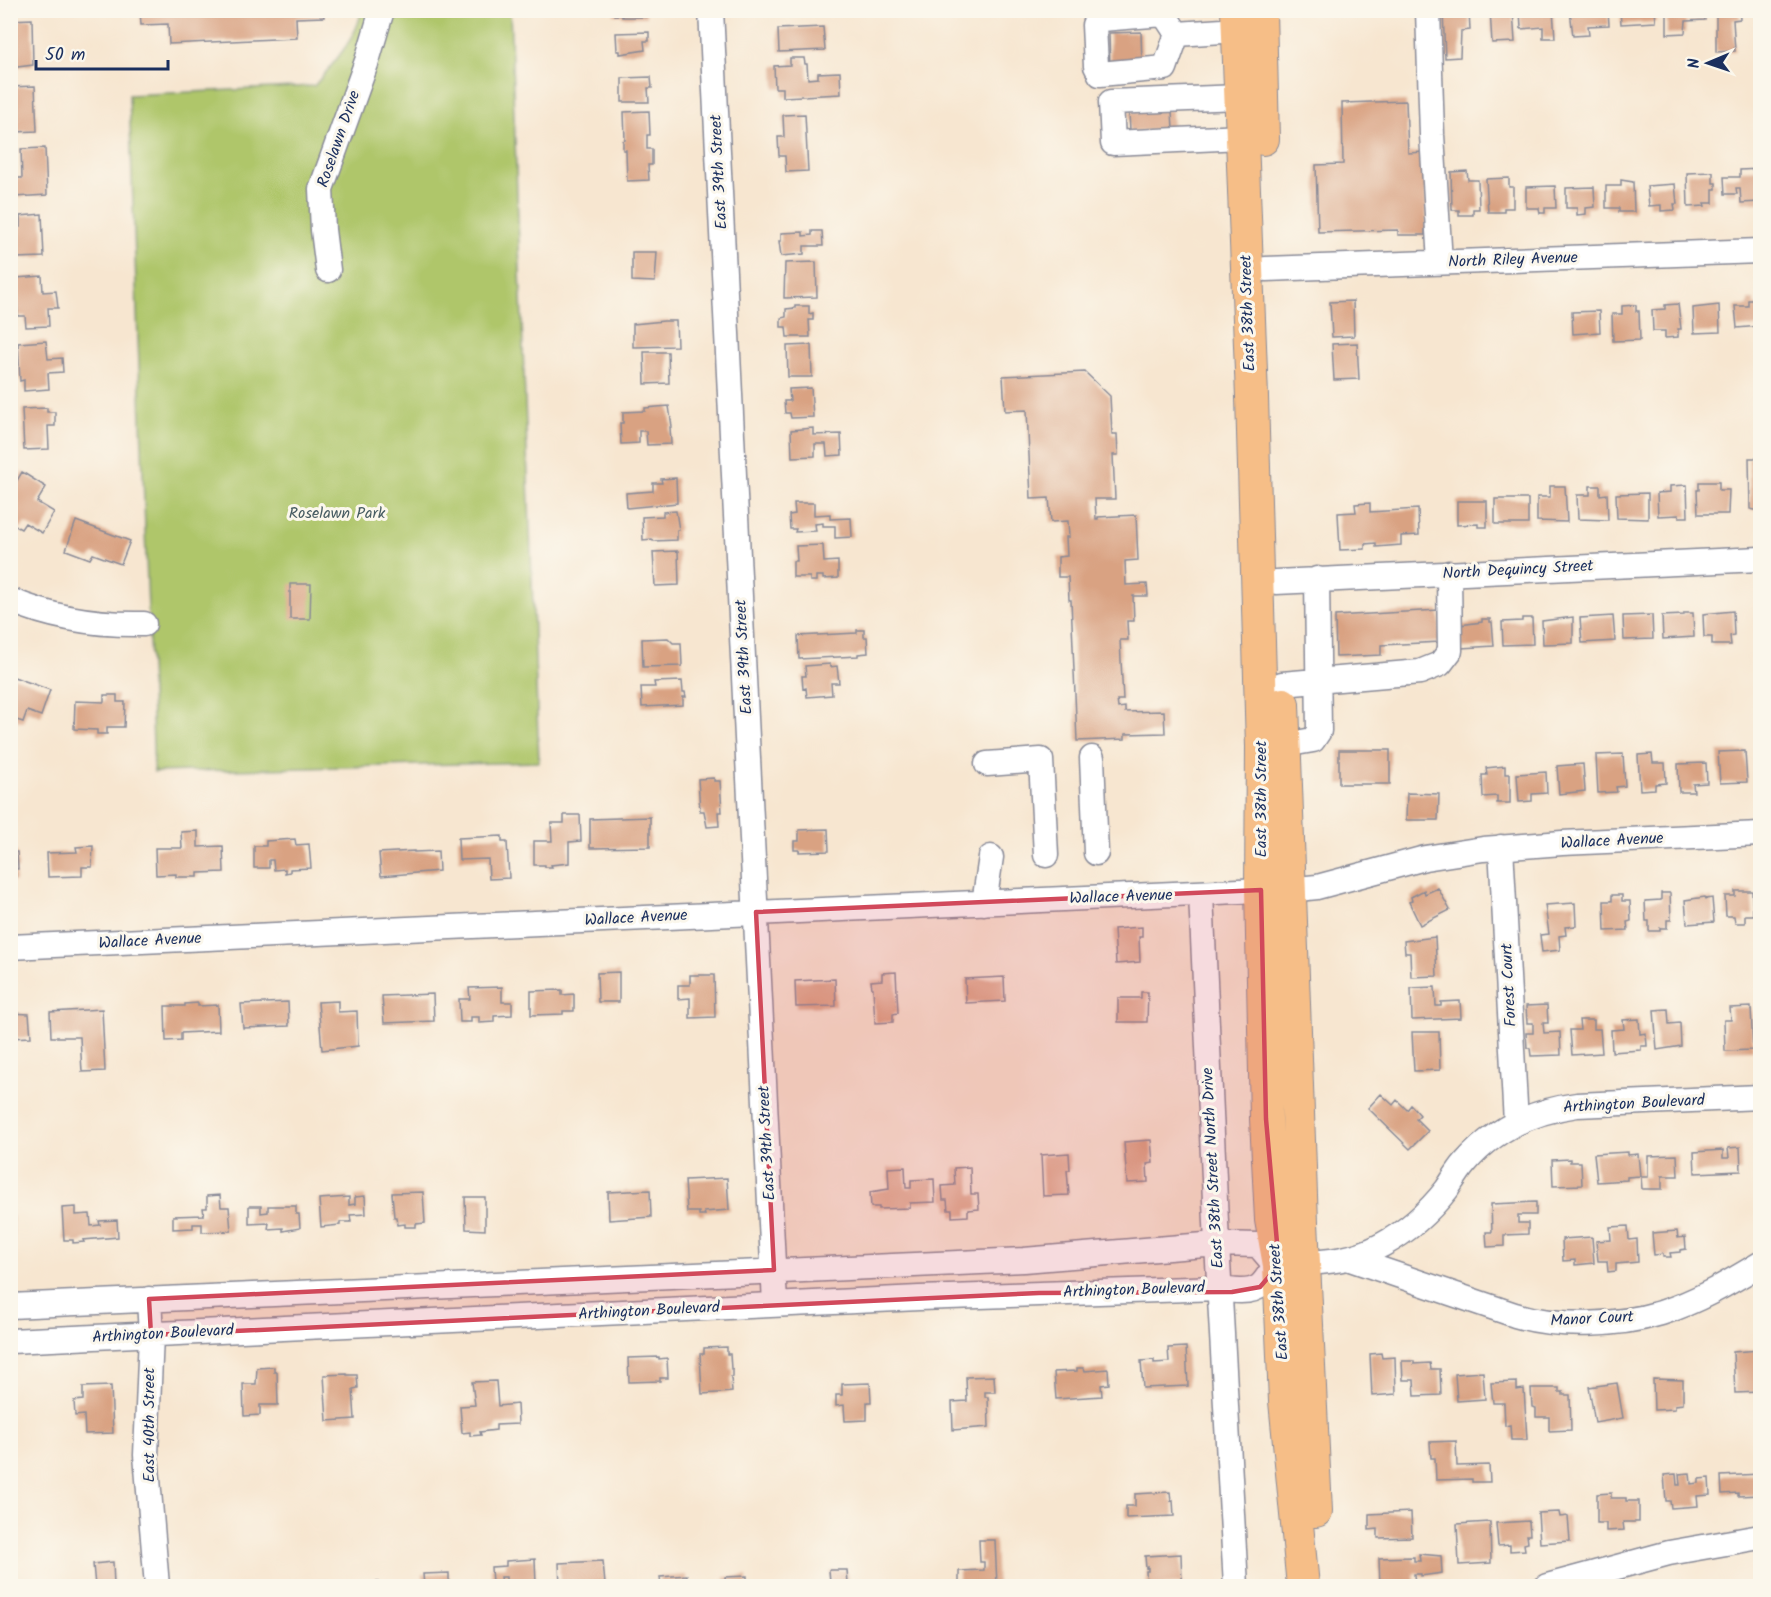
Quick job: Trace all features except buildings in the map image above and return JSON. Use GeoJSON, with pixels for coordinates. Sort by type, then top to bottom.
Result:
{"type":"FeatureCollection","features":[{"type":"Feature","properties":{"kind":"main road","name":"East 38th Street"},"geometry":{"type":"LineString","coordinates":[[1245,17],[1240,97],[1262,747],[1275,890],[1286,1265],[1285,1401],[1303,1587]]}},
{"type":"Feature","properties":{"kind":"main road","name":"East 38th Street"},"geometry":{"type":"LineString","coordinates":[[1245,17],[1266,269],[1276,582],[1282,684],[1284,745],[1275,890]]}},
{"type":"Feature","properties":{"kind":"main road","name":"East 38th Street"},"geometry":{"type":"LineString","coordinates":[[1286,1265],[1321,1587]]}},
{"type":"Feature","properties":{"kind":"street","name":"Roselawn Drive"},"geometry":{"type":"LineString","coordinates":[[328,270],[321,189],[367,61],[382,10]]}},
{"type":"Feature","properties":{"kind":"street","name":"East 39th Street"},"geometry":{"type":"LineString","coordinates":[[711,10],[775,1305]]}},
{"type":"Feature","properties":{"kind":"street"},"geometry":{"type":"LineString","coordinates":[[1428,10],[1432,135],[1440,262]]}},
{"type":"Feature","properties":{"kind":"street"},"geometry":{"type":"LineString","coordinates":[[1177,34],[1245,17]]}},
{"type":"Feature","properties":{"kind":"street"},"geometry":{"type":"LineString","coordinates":[[1240,97],[1111,102],[1113,143],[1242,137]]}},
{"type":"Feature","properties":{"kind":"street","name":"North Riley Avenue"},"geometry":{"type":"LineString","coordinates":[[1266,269],[1761,251]]}},
{"type":"Feature","properties":{"kind":"street","name":"North Dequincy Street"},"geometry":{"type":"LineString","coordinates":[[1276,582],[1761,560]]}},
{"type":"Feature","properties":{"kind":"street"},"geometry":{"type":"LineString","coordinates":[[1282,684],[1420,672],[1440,664],[1450,651],[1449,573]]}},
{"type":"Feature","properties":{"kind":"street"},"geometry":{"type":"LineString","coordinates":[[1284,745],[1313,740],[1319,731],[1317,579]]}},
{"type":"Feature","properties":{"kind":"street"},"geometry":{"type":"LineString","coordinates":[[10,600],[46,613],[86,621],[144,624]]}},
{"type":"Feature","properties":{"kind":"street"},"geometry":{"type":"LineString","coordinates":[[1092,758],[1096,853]]}},
{"type":"Feature","properties":{"kind":"street"},"geometry":{"type":"LineString","coordinates":[[987,764],[1041,760],[1046,855]]}},
{"type":"Feature","properties":{"kind":"street","name":"Wallace Avenue"},"geometry":{"type":"LineString","coordinates":[[10,947],[1275,890],[1317,887],[1425,858],[1501,847],[1761,834]]}},
{"type":"Feature","properties":{"kind":"street","name":"Forest Court"},"geometry":{"type":"LineString","coordinates":[[1501,847],[1516,1123]]}},
{"type":"Feature","properties":{"kind":"street"},"geometry":{"type":"LineString","coordinates":[[984,903],[991,857]]}},
{"type":"Feature","properties":{"kind":"street","name":"East 38th Street North Drive"},"geometry":{"type":"LineString","coordinates":[[1201,894],[1216,1244],[1236,1587]]}},
{"type":"Feature","properties":{"kind":"street","name":"Arthington Boulevard"},"geometry":{"type":"LineString","coordinates":[[10,1341],[1039,1293],[1219,1288],[1232,1292],[1260,1287],[1286,1265],[1350,1259],[1383,1245],[1408,1229],[1437,1201],[1476,1152],[1494,1136],[1516,1123],[1550,1109],[1576,1105],[1761,1097]]}},
{"type":"Feature","properties":{"kind":"street"},"geometry":{"type":"LineString","coordinates":[[10,1306],[1024,1260],[1216,1244],[1258,1245],[1286,1265]]}},
{"type":"Feature","properties":{"kind":"street","name":"Manor Court"},"geometry":{"type":"LineString","coordinates":[[1350,1259],[1521,1317],[1537,1321],[1565,1323],[1617,1320],[1660,1313],[1706,1294],[1761,1264]]}},
{"type":"Feature","properties":{"kind":"street","name":"East 40th Street"},"geometry":{"type":"LineString","coordinates":[[149,1299],[151,1335],[146,1455],[157,1587]]}},
{"type":"Feature","properties":{"kind":"street"},"geometry":{"type":"LineString","coordinates":[[1547,1587],[1669,1553],[1761,1537]]}},
{"type":"Feature","properties":{"kind":"highlighted area"},"geometry":{"type":"Polygon","coordinates":[[[1261,890],[1266,1119],[1279,1265],[1260,1287],[1232,1292],[1039,1293],[151,1335],[149,1299],[774,1270],[756,912],[1261,890]]]}},
{"type":"Feature","properties":{"kind":"green space","name":"Roselawn Park"},"geometry":{"type":"Polygon","coordinates":[[[361,11],[510,11],[539,762],[154,772],[129,95],[314,86],[349,41],[361,11]]]}}]}
